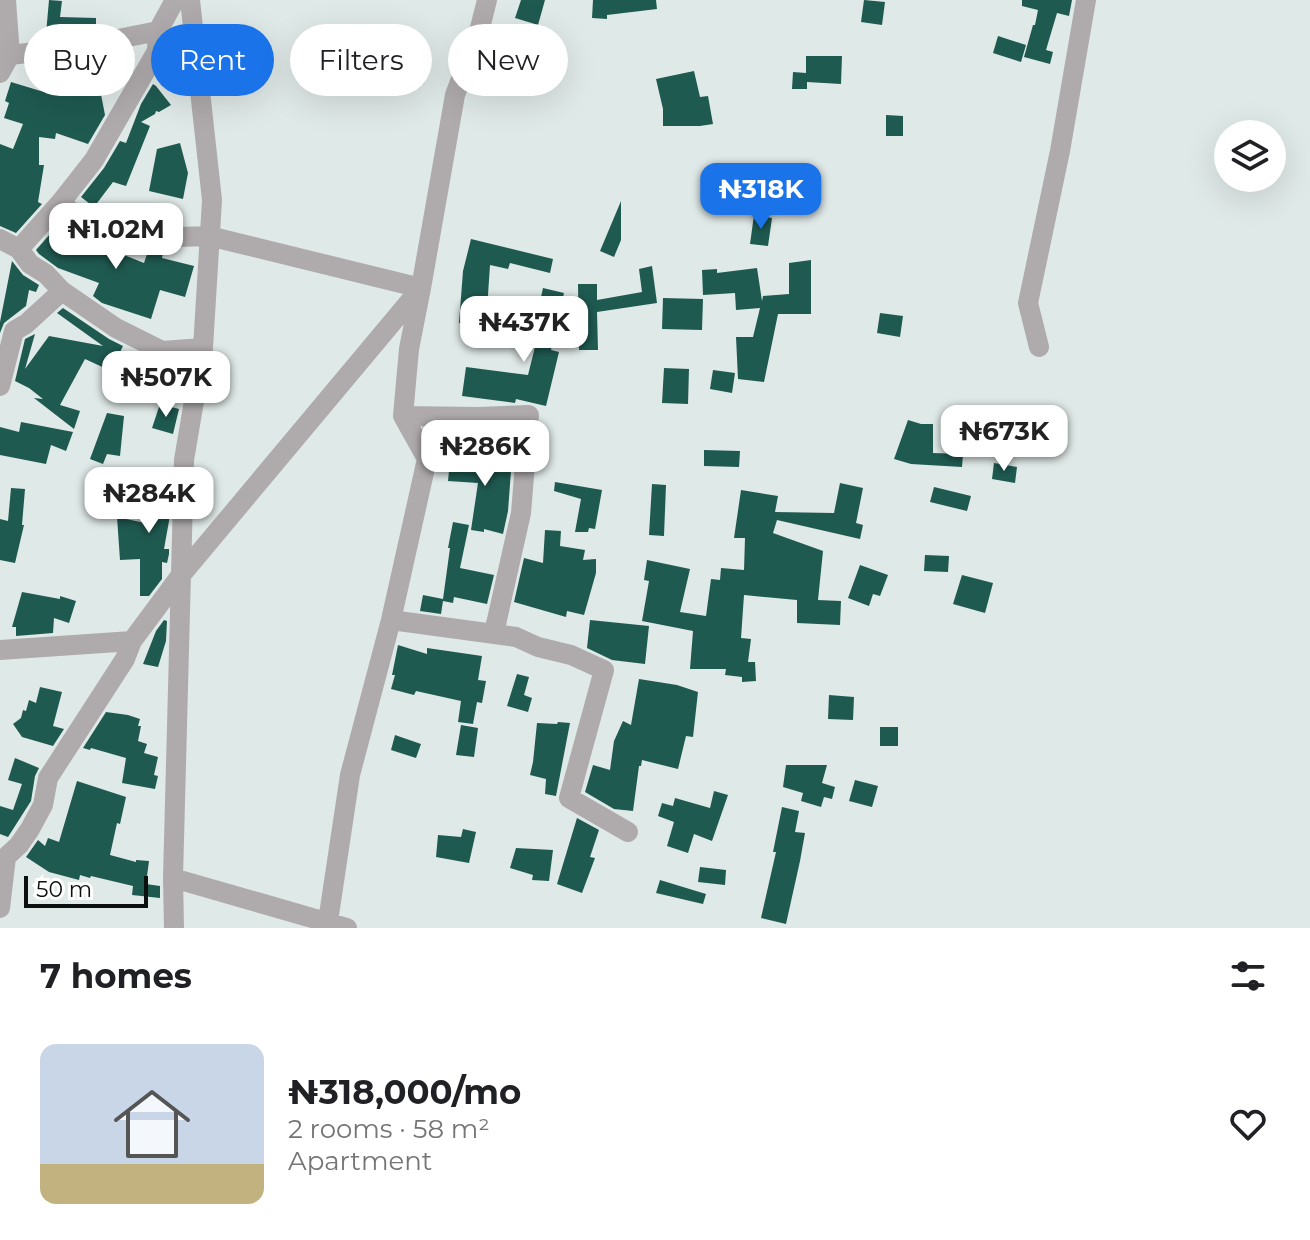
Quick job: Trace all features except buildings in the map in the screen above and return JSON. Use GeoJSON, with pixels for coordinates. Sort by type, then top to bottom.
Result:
{"type":"FeatureCollection","features":[{"type":"Feature","properties":{"kind":"street"},"geometry":{"type":"LineString","coordinates":[[6,0],[5,64],[78,47],[151,42]]}},
{"type":"Feature","properties":{"kind":"street"},"geometry":{"type":"LineString","coordinates":[[165,24],[175,0]]}},
{"type":"Feature","properties":{"kind":"street"},"geometry":{"type":"LineString","coordinates":[[190,0],[193,24]]}},
{"type":"Feature","properties":{"kind":"street"},"geometry":{"type":"LineString","coordinates":[[327,925],[350,775],[391,620],[427,459],[403,416],[409,349],[455,95],[487,0]]}},
{"type":"Feature","properties":{"kind":"street"},"geometry":{"type":"LineString","coordinates":[[1039,347],[1028,303],[1060,151],[1086,0]]}},
{"type":"Feature","properties":{"kind":"street"},"geometry":{"type":"LineString","coordinates":[[19,249],[94,160],[151,54]]}},
{"type":"Feature","properties":{"kind":"street"},"geometry":{"type":"LineString","coordinates":[[174,928],[184,460],[203,348],[212,200],[200,96]]}},
{"type":"Feature","properties":{"kind":"street"},"geometry":{"type":"LineString","coordinates":[[61,202],[78,218],[149,238],[209,236],[421,288]]}},
{"type":"Feature","properties":{"kind":"street"},"geometry":{"type":"LineString","coordinates":[[0,239],[19,249],[30,264],[46,274],[62,291],[116,328],[162,351],[203,348]]}},
{"type":"Feature","properties":{"kind":"street"},"geometry":{"type":"LineString","coordinates":[[0,908],[6,857],[30,829],[43,805],[48,778],[125,659],[132,641],[181,575],[421,288]]}},
{"type":"Feature","properties":{"kind":"street"},"geometry":{"type":"LineString","coordinates":[[0,386],[14,331],[62,291]]}},
{"type":"Feature","properties":{"kind":"street"},"geometry":{"type":"LineString","coordinates":[[403,416],[529,415],[521,513],[494,633]]}},
{"type":"Feature","properties":{"kind":"street"},"geometry":{"type":"LineString","coordinates":[[391,620],[516,637],[538,647],[571,655],[604,670],[569,798],[628,832]]}},
{"type":"Feature","properties":{"kind":"street"},"geometry":{"type":"LineString","coordinates":[[0,650],[132,641]]}},
{"type":"Feature","properties":{"kind":"street"},"geometry":{"type":"LineString","coordinates":[[173,878],[327,925],[347,928]]}}]}
